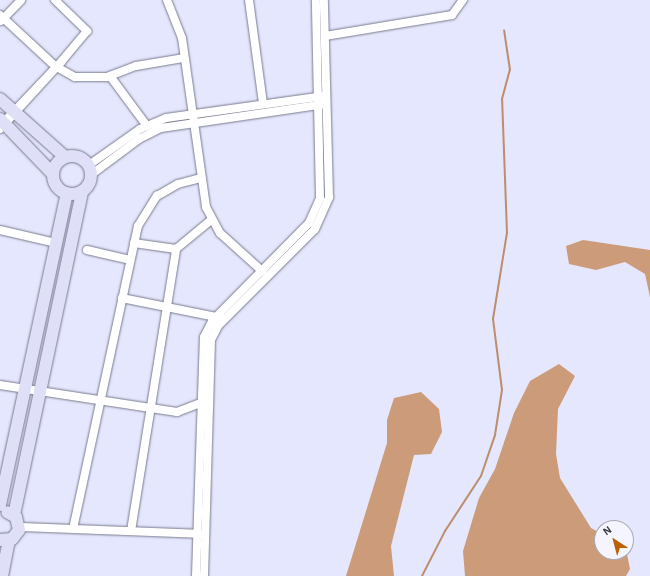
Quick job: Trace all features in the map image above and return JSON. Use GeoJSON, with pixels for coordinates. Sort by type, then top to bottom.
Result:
{"type":"FeatureCollection","features":[{"type":"Feature","properties":{"kind":"street"},"geometry":{"type":"LineString","coordinates":[[21,0],[1,18],[58,65],[84,78],[112,75],[136,66],[184,58]]}},
{"type":"Feature","properties":{"kind":"street"},"geometry":{"type":"LineString","coordinates":[[55,0],[87,31],[58,65],[2,124],[53,174],[59,188],[67,193],[82,191]]}},
{"type":"Feature","properties":{"kind":"street"},"geometry":{"type":"LineString","coordinates":[[167,0],[180,28],[201,178],[211,220],[220,233],[262,271]]}},
{"type":"Feature","properties":{"kind":"street"},"geometry":{"type":"LineString","coordinates":[[249,0],[263,104]]}},
{"type":"Feature","properties":{"kind":"street"},"geometry":{"type":"LineString","coordinates":[[204,576],[208,397],[211,340],[221,318],[308,236],[324,214],[330,179],[316,0]]}},
{"type":"Feature","properties":{"kind":"street"},"geometry":{"type":"LineString","coordinates":[[196,576],[200,405],[204,337],[262,271],[303,230],[318,207],[321,189],[325,36],[324,0]]}},
{"type":"Feature","properties":{"kind":"street"},"geometry":{"type":"LineString","coordinates":[[325,36],[452,15],[463,0]]}},
{"type":"Feature","properties":{"kind":"street"},"geometry":{"type":"LineString","coordinates":[[112,75],[148,125]]}},
{"type":"Feature","properties":{"kind":"street"},"geometry":{"type":"LineString","coordinates":[[0,99],[65,157]]}},
{"type":"Feature","properties":{"kind":"street"},"geometry":{"type":"LineString","coordinates":[[90,169],[146,134],[192,118],[263,104],[323,100]]}},
{"type":"Feature","properties":{"kind":"street"},"geometry":{"type":"LineString","coordinates":[[19,527],[14,514],[82,191],[90,169],[148,125],[323,100]]}},
{"type":"Feature","properties":{"kind":"street"},"geometry":{"type":"LineString","coordinates":[[53,174],[57,164],[65,157],[78,157],[90,169]]}},
{"type":"Feature","properties":{"kind":"street"},"geometry":{"type":"LineString","coordinates":[[73,529],[130,260],[142,218],[157,196],[178,184],[201,178]]}},
{"type":"Feature","properties":{"kind":"street"},"geometry":{"type":"LineString","coordinates":[[0,505],[67,193]]}},
{"type":"Feature","properties":{"kind":"street"},"geometry":{"type":"LineString","coordinates":[[131,531],[176,249],[211,220]]}},
{"type":"Feature","properties":{"kind":"street"},"geometry":{"type":"LineString","coordinates":[[0,230],[55,244]]}},
{"type":"Feature","properties":{"kind":"street"},"geometry":{"type":"LineString","coordinates":[[0,233],[55,244]]}},
{"type":"Feature","properties":{"kind":"street"},"geometry":{"type":"LineString","coordinates":[[134,243],[176,249]]}},
{"type":"Feature","properties":{"kind":"street"},"geometry":{"type":"LineString","coordinates":[[87,250],[130,260]]}},
{"type":"Feature","properties":{"kind":"street"},"geometry":{"type":"LineString","coordinates":[[122,298],[221,318]]}},
{"type":"Feature","properties":{"kind":"street"},"geometry":{"type":"LineString","coordinates":[[0,385],[177,412],[200,405],[208,397]]}},
{"type":"Feature","properties":{"kind":"street"},"geometry":{"type":"LineString","coordinates":[[0,512],[14,514]]}},
{"type":"Feature","properties":{"kind":"street"},"geometry":{"type":"LineString","coordinates":[[2,576],[5,540],[19,527],[205,535]]}},
{"type":"Feature","properties":{"kind":"shaded area"},"geometry":{"type":"Polygon","coordinates":[[[583,240],[650,250],[650,297],[645,274],[625,262],[596,270],[569,264],[566,246],[583,240]]]}},
{"type":"Feature","properties":{"kind":"shaded area"},"geometry":{"type":"Polygon","coordinates":[[[559,364],[575,376],[558,409],[556,454],[560,478],[591,528],[594,530],[594,560],[628,560],[630,569],[626,576],[465,576],[463,551],[479,498],[495,469],[514,413],[530,381],[559,364]]]}},
{"type":"Feature","properties":{"kind":"shaded area"},"geometry":{"type":"Polygon","coordinates":[[[421,392],[439,409],[442,432],[431,454],[414,455],[391,546],[394,576],[346,576],[387,443],[387,420],[394,398],[421,392]]]}},
{"type":"Feature","properties":{"kind":"waterway"},"geometry":{"type":"LineString","coordinates":[[422,576],[445,531],[481,476],[495,435],[502,390],[493,319],[507,233],[502,99],[510,70],[504,30]]}}]}
